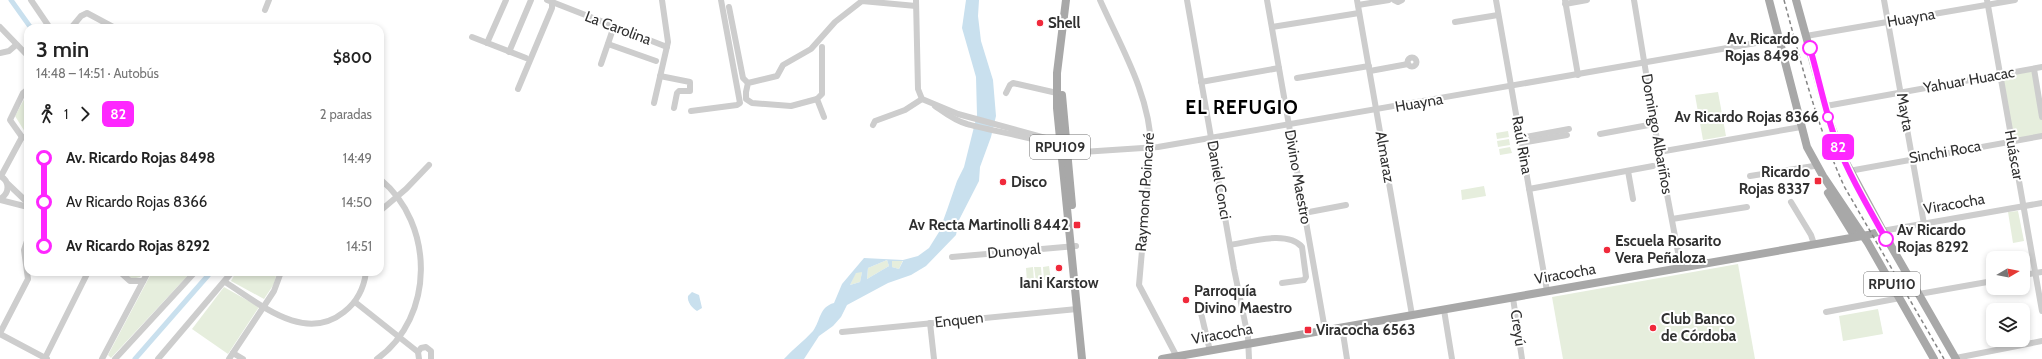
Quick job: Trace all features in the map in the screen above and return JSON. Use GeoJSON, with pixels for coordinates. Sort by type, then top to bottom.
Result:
{"type":"FeatureCollection","features":[{"type":"Feature","properties":{"kind":"main road","name":"RPU109"},"geometry":{"type":"LineString","coordinates":[[1066,0],[1062,26],[1057,93],[1073,246],[1087,359]]}},
{"type":"Feature","properties":{"kind":"main road","name":"RPU109"},"geometry":{"type":"LineString","coordinates":[[1071,0],[1063,74],[1063,146],[1070,180],[1077,309],[1082,359]]}},
{"type":"Feature","properties":{"kind":"main road","name":"RPU110"},"geometry":{"type":"LineString","coordinates":[[1769,0],[1807,147],[1823,176],[1864,236],[1934,359]]}},
{"type":"Feature","properties":{"kind":"main road","name":"RPU110"},"geometry":{"type":"LineString","coordinates":[[1796,0],[1836,142],[1849,171],[1882,231],[1956,358]]}},
{"type":"Feature","properties":{"kind":"main road"},"geometry":{"type":"LineString","coordinates":[[1807,147],[1815,168],[1855,237]]}},
{"type":"Feature","properties":{"kind":"main road","name":"Viracocha"},"geometry":{"type":"LineString","coordinates":[[1162,359],[1178,358],[1325,330],[1864,236],[1882,231]]}},
{"type":"Feature","properties":{"kind":"street"},"geometry":{"type":"LineString","coordinates":[[31,0],[47,24]]}},
{"type":"Feature","properties":{"kind":"street"},"geometry":{"type":"LineString","coordinates":[[265,10],[269,0]]}},
{"type":"Feature","properties":{"kind":"street"},"geometry":{"type":"LineString","coordinates":[[487,43],[506,0]]}},
{"type":"Feature","properties":{"kind":"street"},"geometry":{"type":"LineString","coordinates":[[509,52],[531,0]]}},
{"type":"Feature","properties":{"kind":"street"},"geometry":{"type":"LineString","coordinates":[[654,103],[667,47],[668,32],[662,0]]}},
{"type":"Feature","properties":{"kind":"street"},"geometry":{"type":"LineString","coordinates":[[691,112],[737,105],[740,103],[721,0]]}},
{"type":"Feature","properties":{"kind":"street"},"geometry":{"type":"LineString","coordinates":[[748,83],[777,76],[783,65],[811,49],[835,22],[862,0],[916,3],[918,89],[922,99],[957,117],[965,124],[1002,130]]}},
{"type":"Feature","properties":{"kind":"street","name":"Raymond Poincaré"},"geometry":{"type":"LineString","coordinates":[[1100,0],[1140,90],[1150,127],[1151,147],[1139,285],[1178,358]]}},
{"type":"Feature","properties":{"kind":"street","name":"Daniel Conci"},"geometry":{"type":"LineString","coordinates":[[1188,0],[1230,245],[1248,337],[1247,344],[1249,359]]}},
{"type":"Feature","properties":{"kind":"street","name":"Divino Maestro"},"geometry":{"type":"LineString","coordinates":[[1267,0],[1325,330]]}},
{"type":"Feature","properties":{"kind":"street"},"geometry":{"type":"LineString","coordinates":[[1357,3],[1389,0]]}},
{"type":"Feature","properties":{"kind":"street"},"geometry":{"type":"LineString","coordinates":[[1394,0],[1398,2],[1402,0]]}},
{"type":"Feature","properties":{"kind":"street","name":"Raúl Rina"},"geometry":{"type":"LineString","coordinates":[[1496,0],[1547,291]]}},
{"type":"Feature","properties":{"kind":"street"},"geometry":{"type":"LineString","coordinates":[[1578,75],[1565,2],[1587,0]]}},
{"type":"Feature","properties":{"kind":"street","name":"Domingo Albariños"},"geometry":{"type":"LineString","coordinates":[[1634,0],[1659,152],[1681,268]]}},
{"type":"Feature","properties":{"kind":"street","name":"Mayta"},"geometry":{"type":"LineString","coordinates":[[1884,0],[1924,224]]}},
{"type":"Feature","properties":{"kind":"street","name":"Huayna"},"geometry":{"type":"LineString","coordinates":[[1806,36],[1888,22],[1987,2],[2015,0]]}},
{"type":"Feature","properties":{"kind":"street"},"geometry":{"type":"LineString","coordinates":[[518,89],[552,8],[550,1]]}},
{"type":"Feature","properties":{"kind":"street","name":"La Carolina"},"geometry":{"type":"LineString","coordinates":[[550,1],[667,47]]}},
{"type":"Feature","properties":{"kind":"street","name":"Huáscar"},"geometry":{"type":"LineString","coordinates":[[1987,2],[2042,311]]}},
{"type":"Feature","properties":{"kind":"street","name":"Almaraz"},"geometry":{"type":"LineString","coordinates":[[1357,3],[1412,315]]}},
{"type":"Feature","properties":{"kind":"street"},"geometry":{"type":"LineString","coordinates":[[730,7],[743,78],[748,83]]}},
{"type":"Feature","properties":{"kind":"street"},"geometry":{"type":"LineString","coordinates":[[74,24],[81,16],[87,13],[108,24]]}},
{"type":"Feature","properties":{"kind":"street"},"geometry":{"type":"LineString","coordinates":[[1272,27],[1359,13]]}},
{"type":"Feature","properties":{"kind":"street"},"geometry":{"type":"LineString","coordinates":[[1455,22],[1498,15]]}},
{"type":"Feature","properties":{"kind":"street"},"geometry":{"type":"LineString","coordinates":[[601,64],[614,26]]}},
{"type":"Feature","properties":{"kind":"street"},"geometry":{"type":"LineString","coordinates":[[0,28],[24,52]]}},
{"type":"Feature","properties":{"kind":"street"},"geometry":{"type":"LineString","coordinates":[[472,37],[526,58]]}},
{"type":"Feature","properties":{"kind":"street","name":"Huayna"},"geometry":{"type":"LineString","coordinates":[[1002,130],[1063,146],[1151,147],[1511,87],[1779,39]]}},
{"type":"Feature","properties":{"kind":"street"},"geometry":{"type":"LineString","coordinates":[[608,44],[656,61]]}},
{"type":"Feature","properties":{"kind":"street"},"geometry":{"type":"LineString","coordinates":[[0,53],[9,51],[16,45]]}},
{"type":"Feature","properties":{"kind":"street"},"geometry":{"type":"LineString","coordinates":[[748,83],[746,97],[748,101],[752,103],[791,106],[817,99],[822,94],[822,47]]}},
{"type":"Feature","properties":{"kind":"street"},"geometry":{"type":"LineString","coordinates":[[1297,78],[1408,64]]}},
{"type":"Feature","properties":{"kind":"street","name":"Yahuar Huacac"},"geometry":{"type":"LineString","coordinates":[[1826,106],[2042,67]]}},
{"type":"Feature","properties":{"kind":"street"},"geometry":{"type":"LineString","coordinates":[[1201,82],[1279,68]]}},
{"type":"Feature","properties":{"kind":"street"},"geometry":{"type":"LineString","coordinates":[[2034,69],[2042,117]]}},
{"type":"Feature","properties":{"kind":"street"},"geometry":{"type":"LineString","coordinates":[[660,76],[690,82],[690,91],[679,91],[677,93],[674,108]]}},
{"type":"Feature","properties":{"kind":"street"},"geometry":{"type":"LineString","coordinates":[[1006,94],[1010,85],[1013,84],[1057,93]]}},
{"type":"Feature","properties":{"kind":"street"},"geometry":{"type":"LineString","coordinates":[[24,92],[10,120],[24,136]]}},
{"type":"Feature","properties":{"kind":"street"},"geometry":{"type":"LineString","coordinates":[[817,99],[824,117]]}},
{"type":"Feature","properties":{"kind":"street"},"geometry":{"type":"LineString","coordinates":[[873,125],[875,121],[906,110],[922,99]]}},
{"type":"Feature","properties":{"kind":"street"},"geometry":{"type":"LineString","coordinates":[[957,117],[967,117],[1002,130]]}},
{"type":"Feature","properties":{"kind":"street"},"geometry":{"type":"LineString","coordinates":[[1614,127],[1654,122]]}},
{"type":"Feature","properties":{"kind":"street"},"geometry":{"type":"LineString","coordinates":[[1600,134],[1654,122]]}},
{"type":"Feature","properties":{"kind":"street"},"geometry":{"type":"LineString","coordinates":[[1659,152],[1801,127]]}},
{"type":"Feature","properties":{"kind":"street"},"geometry":{"type":"LineString","coordinates":[[1521,140],[1568,132]]}},
{"type":"Feature","properties":{"kind":"street","name":"Sinchi Roca"},"geometry":{"type":"LineString","coordinates":[[1849,171],[2012,140],[2042,136]]}},
{"type":"Feature","properties":{"kind":"street"},"geometry":{"type":"LineString","coordinates":[[24,139],[1,176],[24,199]]}},
{"type":"Feature","properties":{"kind":"street"},"geometry":{"type":"LineString","coordinates":[[384,208],[397,197],[428,165]]}},
{"type":"Feature","properties":{"kind":"street"},"geometry":{"type":"LineString","coordinates":[[1529,189],[1653,166]]}},
{"type":"Feature","properties":{"kind":"street"},"geometry":{"type":"LineString","coordinates":[[1750,176],[1815,168]]}},
{"type":"Feature","properties":{"kind":"street"},"geometry":{"type":"LineString","coordinates":[[1760,179],[1815,168]]}},
{"type":"Feature","properties":{"kind":"street"},"geometry":{"type":"LineString","coordinates":[[1628,171],[1632,199]]}},
{"type":"Feature","properties":{"kind":"street"},"geometry":{"type":"LineString","coordinates":[[377,359],[399,336],[415,308],[420,287],[422,264],[415,230],[397,197],[384,183]]}},
{"type":"Feature","properties":{"kind":"street"},"geometry":{"type":"LineString","coordinates":[[8,184],[7,192],[0,199],[24,206]]}},
{"type":"Feature","properties":{"kind":"street"},"geometry":{"type":"LineString","coordinates":[[1791,202],[1811,235],[1814,244]]}},
{"type":"Feature","properties":{"kind":"street","name":"Viracocha"},"geometry":{"type":"LineString","coordinates":[[1882,231],[2042,203]]}},
{"type":"Feature","properties":{"kind":"street"},"geometry":{"type":"LineString","coordinates":[[1304,213],[1346,205]]}},
{"type":"Feature","properties":{"kind":"street"},"geometry":{"type":"LineString","coordinates":[[1672,219],[1747,206]]}},
{"type":"Feature","properties":{"kind":"street"},"geometry":{"type":"LineString","coordinates":[[1230,245],[1279,238],[1293,241],[1301,245],[1306,277],[1304,280],[1282,283]]}},
{"type":"Feature","properties":{"kind":"street","name":"Dunoyal"},"geometry":{"type":"LineString","coordinates":[[952,257],[1073,246]]}},
{"type":"Feature","properties":{"kind":"street"},"geometry":{"type":"LineString","coordinates":[[2030,274],[2042,272]]}},
{"type":"Feature","properties":{"kind":"street"},"geometry":{"type":"LineString","coordinates":[[28,276],[28,279],[0,334],[46,358],[86,276]]}},
{"type":"Feature","properties":{"kind":"street"},"geometry":{"type":"LineString","coordinates":[[124,276],[130,281],[143,281]]}},
{"type":"Feature","properties":{"kind":"street"},"geometry":{"type":"LineString","coordinates":[[102,359],[146,276]]}},
{"type":"Feature","properties":{"kind":"street"},"geometry":{"type":"LineString","coordinates":[[115,359],[191,276]]}},
{"type":"Feature","properties":{"kind":"street"},"geometry":{"type":"LineString","coordinates":[[158,359],[229,276]]}},
{"type":"Feature","properties":{"kind":"street"},"geometry":{"type":"LineString","coordinates":[[229,359],[277,285],[280,276]]}},
{"type":"Feature","properties":{"kind":"street"},"geometry":{"type":"LineString","coordinates":[[225,282],[287,319],[307,324],[332,319],[341,315],[355,302],[365,276]]}},
{"type":"Feature","properties":{"kind":"street"},"geometry":{"type":"LineString","coordinates":[[1919,294],[1986,282]]}},
{"type":"Feature","properties":{"kind":"street","name":"Creyú"},"geometry":{"type":"LineString","coordinates":[[1513,298],[1522,359]]}},
{"type":"Feature","properties":{"kind":"street"},"geometry":{"type":"LineString","coordinates":[[1826,312],[1900,298]]}},
{"type":"Feature","properties":{"kind":"street"},"geometry":{"type":"LineString","coordinates":[[355,302],[418,352],[419,359]]}},
{"type":"Feature","properties":{"kind":"street","name":"Enquen"},"geometry":{"type":"LineString","coordinates":[[842,332],[1077,309]]}},
{"type":"Feature","properties":{"kind":"street"},"geometry":{"type":"LineString","coordinates":[[1444,310],[1452,359]]}},
{"type":"Feature","properties":{"kind":"street"},"geometry":{"type":"LineString","coordinates":[[1202,313],[1210,351]]}},
{"type":"Feature","properties":{"kind":"street"},"geometry":{"type":"LineString","coordinates":[[930,323],[934,359]]}},
{"type":"Feature","properties":{"kind":"street"},"geometry":{"type":"LineString","coordinates":[[1342,327],[1347,359]]}},
{"type":"Feature","properties":{"kind":"street"},"geometry":{"type":"LineString","coordinates":[[1956,358],[2042,341]]}},
{"type":"Feature","properties":{"kind":"street"},"geometry":{"type":"LineString","coordinates":[[418,352],[421,348],[428,348],[432,354],[431,359]]}},
{"type":"Feature","properties":{"kind":"street"},"geometry":{"type":"LineString","coordinates":[[233,353],[244,359]]}},
{"type":"Feature","properties":{"kind":"green space"},"geometry":{"type":"Polygon","coordinates":[[[2032,69],[2042,119],[2042,134],[2014,140],[2002,74],[2032,69]]]}},
{"type":"Feature","properties":{"kind":"green space"},"geometry":{"type":"Polygon","coordinates":[[[1718,92],[1726,136],[1703,140],[1695,95],[1718,92]]]}},
{"type":"Feature","properties":{"kind":"green space"},"geometry":{"type":"Polygon","coordinates":[[[24,99],[24,130],[15,116],[24,99]]]}},
{"type":"Feature","properties":{"kind":"green space"},"geometry":{"type":"Polygon","coordinates":[[[1508,131],[1509,137],[1497,139],[1496,133],[1508,131]]]}},
{"type":"Feature","properties":{"kind":"green space"},"geometry":{"type":"Polygon","coordinates":[[[1509,139],[1510,145],[1498,147],[1497,141],[1509,139]]]}},
{"type":"Feature","properties":{"kind":"green space"},"geometry":{"type":"Polygon","coordinates":[[[1510,147],[1512,153],[1500,155],[1499,149],[1510,147]]]}},
{"type":"Feature","properties":{"kind":"green space"},"geometry":{"type":"Polygon","coordinates":[[[1484,186],[1486,196],[1462,200],[1461,190],[1484,186]]]}},
{"type":"Feature","properties":{"kind":"green space"},"geometry":{"type":"Polygon","coordinates":[[[2018,211],[2024,241],[2013,243],[2008,212],[2018,211]]]}},
{"type":"Feature","properties":{"kind":"green space"},"geometry":{"type":"Polygon","coordinates":[[[887,260],[889,266],[867,279],[868,268],[887,260]]]}},
{"type":"Feature","properties":{"kind":"green space"},"geometry":{"type":"Polygon","coordinates":[[[903,260],[899,269],[892,267],[892,261],[903,260]]]}},
{"type":"Feature","properties":{"kind":"green space","name":"Club Banco de Córdoba"},"geometry":{"type":"Polygon","coordinates":[[[1738,264],[1755,359],[1563,359],[1552,297],[1738,264]]]}},
{"type":"Feature","properties":{"kind":"green space"},"geometry":{"type":"Polygon","coordinates":[[[1049,266],[1051,280],[1044,280],[1043,267],[1049,266]]]}},
{"type":"Feature","properties":{"kind":"green space"},"geometry":{"type":"Polygon","coordinates":[[[1033,267],[1034,281],[1027,282],[1026,268],[1033,267]]]}},
{"type":"Feature","properties":{"kind":"green space"},"geometry":{"type":"Polygon","coordinates":[[[1034,267],[1041,267],[1042,280],[1036,281],[1034,267]]]}},
{"type":"Feature","properties":{"kind":"green space"},"geometry":{"type":"Polygon","coordinates":[[[856,272],[862,272],[860,282],[850,285],[856,272]]]}},
{"type":"Feature","properties":{"kind":"green space"},"geometry":{"type":"Polygon","coordinates":[[[129,276],[141,276],[140,277],[132,279],[129,276]]]}},
{"type":"Feature","properties":{"kind":"green space"},"geometry":{"type":"Polygon","coordinates":[[[150,276],[187,276],[111,358],[108,355],[150,276]]]}},
{"type":"Feature","properties":{"kind":"green space"},"geometry":{"type":"Polygon","coordinates":[[[234,276],[276,276],[274,284],[264,299],[231,281],[234,276]]]}},
{"type":"Feature","properties":{"kind":"green space"},"geometry":{"type":"Polygon","coordinates":[[[224,287],[259,307],[228,354],[192,329],[224,287]]]}},
{"type":"Feature","properties":{"kind":"green space"},"geometry":{"type":"Polygon","coordinates":[[[1878,309],[1883,334],[1843,341],[1839,316],[1878,309]]]}},
{"type":"Feature","properties":{"kind":"water"},"geometry":{"type":"Polygon","coordinates":[[[966,0],[979,0],[978,16],[981,41],[993,80],[996,116],[991,137],[980,167],[979,181],[959,220],[956,235],[926,266],[911,275],[888,283],[847,305],[841,317],[833,326],[819,336],[804,359],[784,359],[813,331],[823,311],[829,305],[834,303],[842,284],[864,258],[903,260],[918,256],[929,248],[939,232],[957,181],[964,167],[977,115],[976,77],[962,28],[966,0]],[[887,260],[868,268],[867,279],[889,266],[887,260]],[[892,261],[892,267],[899,269],[903,261],[892,261]],[[862,272],[856,273],[850,285],[860,282],[862,272]]]}},
{"type":"Feature","properties":{"kind":"water"},"geometry":{"type":"Polygon","coordinates":[[[692,292],[699,295],[702,308],[697,311],[692,307],[688,300],[688,296],[692,292]]]}},
{"type":"Feature","properties":{"kind":"waterway"},"geometry":{"type":"LineString","coordinates":[[11,0],[28,24]]}},
{"type":"Feature","properties":{"kind":"waterway"},"geometry":{"type":"LineString","coordinates":[[135,359],[208,276]]}},
{"type":"Feature","properties":{"kind":"railway"},"geometry":{"type":"LineString","coordinates":[[1784,0],[1803,71],[1834,163],[1844,186],[1944,359]]}},
{"type":"Feature","properties":{"kind":"bus line","name":"82"},"geometry":{"type":"LineString","coordinates":[[1810,48],[1830,123],[1839,150],[1854,182],[1886,239]]}},
{"type":"Feature","properties":{"kind":"place","name":"Shell"},"geometry":{"type":"Point","coordinates":[1040,23]}},
{"type":"Feature","properties":{"kind":"place","name":"Av. Ricardo Rojas 8498"},"geometry":{"type":"Point","coordinates":[1810,48]}},
{"type":"Feature","properties":{"kind":"place","name":"Av Ricardo Rojas 8366"},"geometry":{"type":"Point","coordinates":[1828,117]}},
{"type":"Feature","properties":{"kind":"place","name":"Ricardo Rojas 8337"},"geometry":{"type":"Point","coordinates":[1818,181]}},
{"type":"Feature","properties":{"kind":"place","name":"Disco"},"geometry":{"type":"Point","coordinates":[1003,182]}},
{"type":"Feature","properties":{"kind":"place","name":"Av Recta Martinolli 8442"},"geometry":{"type":"Point","coordinates":[1077,225]}},
{"type":"Feature","properties":{"kind":"place","name":"Av Ricardo Rojas 8292"},"geometry":{"type":"Point","coordinates":[1886,239]}},
{"type":"Feature","properties":{"kind":"place","name":"Escuela Rosarito Vera Peñaloza"},"geometry":{"type":"Point","coordinates":[1607,250]}},
{"type":"Feature","properties":{"kind":"place","name":"Iani Karstow"},"geometry":{"type":"Point","coordinates":[1059,268]}},
{"type":"Feature","properties":{"kind":"place","name":"Parroquía Divino Maestro"},"geometry":{"type":"Point","coordinates":[1186,300]}},
{"type":"Feature","properties":{"kind":"place","name":"Club Banco de Córdoba"},"geometry":{"type":"Point","coordinates":[1653,328]}},
{"type":"Feature","properties":{"kind":"place","name":"Viracocha 6563"},"geometry":{"type":"Point","coordinates":[1308,330]}},
{"type":"Feature","properties":{"kind":"district","name":"EL REFUGIO"},"geometry":{"type":"Point","coordinates":[1242,107]}}]}
